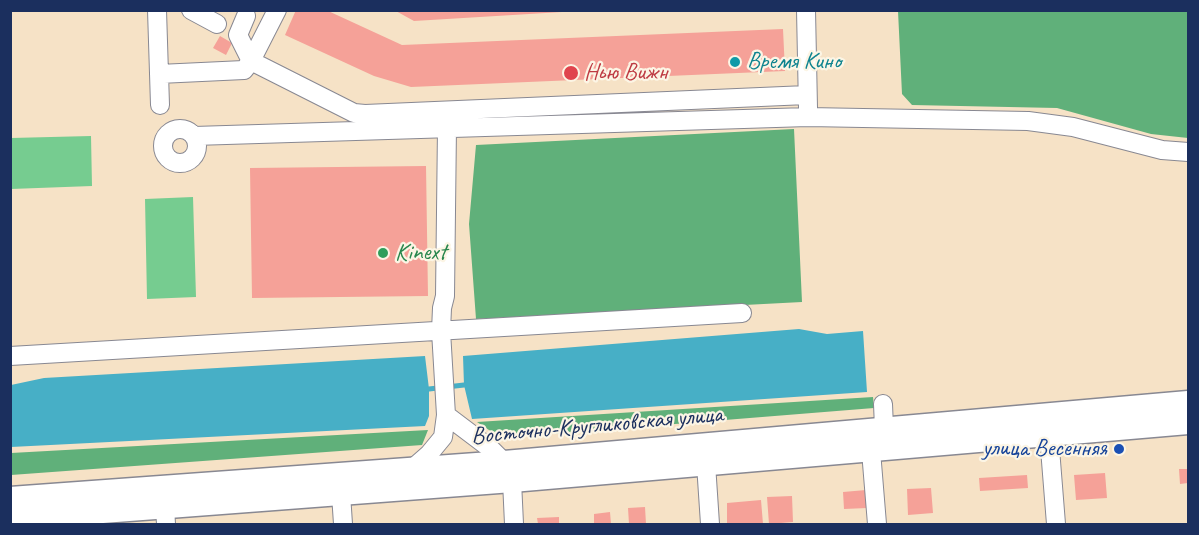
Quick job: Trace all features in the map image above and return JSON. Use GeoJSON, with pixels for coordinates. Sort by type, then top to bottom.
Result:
{"type":"FeatureCollection","features":[{"type":"Feature","properties":{"kind":"main road","name":"Восточно-Кругликовская улица"},"geometry":{"type":"LineString","coordinates":[[10,519],[166,516],[508,472],[884,428],[1188,402]]}},
{"type":"Feature","properties":{"kind":"main road","name":"Восточно-Кругликовская улица"},"geometry":{"type":"LineString","coordinates":[[10,498],[413,468],[508,472],[706,464],[1188,423]]}},
{"type":"Feature","properties":{"kind":"street"},"geometry":{"type":"LineString","coordinates":[[157,10],[160,105]]}},
{"type":"Feature","properties":{"kind":"street"},"geometry":{"type":"LineString","coordinates":[[191,10],[217,24]]}},
{"type":"Feature","properties":{"kind":"street"},"geometry":{"type":"LineString","coordinates":[[159,74],[244,70],[278,10]]}},
{"type":"Feature","properties":{"kind":"street"},"geometry":{"type":"LineString","coordinates":[[806,10],[808,117]]}},
{"type":"Feature","properties":{"kind":"street"},"geometry":{"type":"LineString","coordinates":[[246,16],[238,35],[251,61],[342,109],[365,114],[807,95]]}},
{"type":"Feature","properties":{"kind":"street"},"geometry":{"type":"LineString","coordinates":[[194,136],[808,117],[1028,121],[1073,127],[1162,150],[1188,152]]}},
{"type":"Feature","properties":{"kind":"street"},"geometry":{"type":"LineString","coordinates":[[413,468],[429,454],[442,437],[446,415],[441,331],[445,296],[447,127]]}},
{"type":"Feature","properties":{"kind":"street"},"geometry":{"type":"LineString","coordinates":[[10,356],[742,313]]}},
{"type":"Feature","properties":{"kind":"street"},"geometry":{"type":"LineString","coordinates":[[883,404],[884,428]]}},
{"type":"Feature","properties":{"kind":"street"},"geometry":{"type":"LineString","coordinates":[[446,415],[491,449],[508,472],[514,525]]}},
{"type":"Feature","properties":{"kind":"street"},"geometry":{"type":"LineString","coordinates":[[1049,435],[1056,525]]}},
{"type":"Feature","properties":{"kind":"street"},"geometry":{"type":"LineString","coordinates":[[871,451],[877,525]]}},
{"type":"Feature","properties":{"kind":"street"},"geometry":{"type":"LineString","coordinates":[[706,464],[710,525]]}},
{"type":"Feature","properties":{"kind":"street"},"geometry":{"type":"LineString","coordinates":[[341,494],[344,525]]}},
{"type":"Feature","properties":{"kind":"green space"},"geometry":{"type":"Polygon","coordinates":[[[898,11],[1188,11],[1188,138],[1151,134],[1057,108],[912,105],[902,94],[898,11]]]}},
{"type":"Feature","properties":{"kind":"green space"},"geometry":{"type":"Polygon","coordinates":[[[794,129],[802,302],[476,319],[469,224],[476,145],[794,129]]]}},
{"type":"Feature","properties":{"kind":"green space"},"geometry":{"type":"Polygon","coordinates":[[[91,136],[92,186],[11,189],[11,138],[91,136]]]}},
{"type":"Feature","properties":{"kind":"green space"},"geometry":{"type":"Polygon","coordinates":[[[193,197],[196,297],[147,299],[145,199],[193,197]]]}},
{"type":"Feature","properties":{"kind":"green space"},"geometry":{"type":"Polygon","coordinates":[[[873,397],[874,408],[501,438],[477,422],[873,397]]]}},
{"type":"Feature","properties":{"kind":"green space"},"geometry":{"type":"Polygon","coordinates":[[[428,430],[422,445],[11,475],[11,453],[428,430]]]}},
{"type":"Feature","properties":{"kind":"water"},"geometry":{"type":"Polygon","coordinates":[[[799,329],[827,334],[863,331],[867,392],[472,419],[464,385],[463,356],[799,329]]]}},
{"type":"Feature","properties":{"kind":"water"},"geometry":{"type":"Polygon","coordinates":[[[425,356],[429,416],[425,426],[11,447],[11,385],[44,378],[425,356]]]}},
{"type":"Feature","properties":{"kind":"building"},"geometry":{"type":"Polygon","coordinates":[[[296,10],[326,10],[402,45],[783,29],[785,71],[411,87],[374,76],[285,35],[296,10]]]}},
{"type":"Feature","properties":{"kind":"building"},"geometry":{"type":"Polygon","coordinates":[[[394,10],[562,10],[562,12],[414,21],[394,10]]]}},
{"type":"Feature","properties":{"kind":"building"},"geometry":{"type":"Polygon","coordinates":[[[220,36],[232,43],[226,55],[213,48],[220,36]]]}},
{"type":"Feature","properties":{"kind":"building"},"geometry":{"type":"Polygon","coordinates":[[[426,166],[428,296],[252,298],[250,168],[426,166]]]}},
{"type":"Feature","properties":{"kind":"building"},"geometry":{"type":"Polygon","coordinates":[[[1179,469],[1188,469],[1188,483],[1180,484],[1179,469]]]}},
{"type":"Feature","properties":{"kind":"building"},"geometry":{"type":"Polygon","coordinates":[[[1105,473],[1107,498],[1076,500],[1074,475],[1105,473]]]}},
{"type":"Feature","properties":{"kind":"building"},"geometry":{"type":"Polygon","coordinates":[[[1027,475],[1028,488],[980,491],[979,478],[1027,475]]]}},
{"type":"Feature","properties":{"kind":"building"},"geometry":{"type":"Polygon","coordinates":[[[931,488],[933,513],[908,515],[907,489],[931,488]]]}},
{"type":"Feature","properties":{"kind":"building"},"geometry":{"type":"Polygon","coordinates":[[[866,490],[867,508],[844,509],[843,492],[866,490]]]}},
{"type":"Feature","properties":{"kind":"building"},"geometry":{"type":"Polygon","coordinates":[[[792,496],[793,522],[769,524],[767,497],[792,496]]]}},
{"type":"Feature","properties":{"kind":"building"},"geometry":{"type":"Polygon","coordinates":[[[761,500],[763,524],[727,524],[727,503],[761,500]]]}},
{"type":"Feature","properties":{"kind":"building"},"geometry":{"type":"Polygon","coordinates":[[[645,507],[646,524],[629,524],[628,508],[645,507]]]}},
{"type":"Feature","properties":{"kind":"building"},"geometry":{"type":"Polygon","coordinates":[[[610,512],[611,524],[594,524],[594,514],[610,512]]]}},
{"type":"Feature","properties":{"kind":"building"},"geometry":{"type":"Polygon","coordinates":[[[559,517],[559,524],[538,524],[537,518],[559,517]]]}},
{"type":"Feature","properties":{"kind":"waterway"},"geometry":{"type":"LineString","coordinates":[[429,389],[464,385]]}},
{"type":"Feature","properties":{"kind":"place","name":"Время Кино"},"geometry":{"type":"Point","coordinates":[735,62]}},
{"type":"Feature","properties":{"kind":"place","name":"Нью Вижн"},"geometry":{"type":"Point","coordinates":[571,73]}},
{"type":"Feature","properties":{"kind":"place","name":"Kinext"},"geometry":{"type":"Point","coordinates":[383,253]}},
{"type":"Feature","properties":{"kind":"place","name":"улица Весенняя"},"geometry":{"type":"Point","coordinates":[1119,449]}}]}
